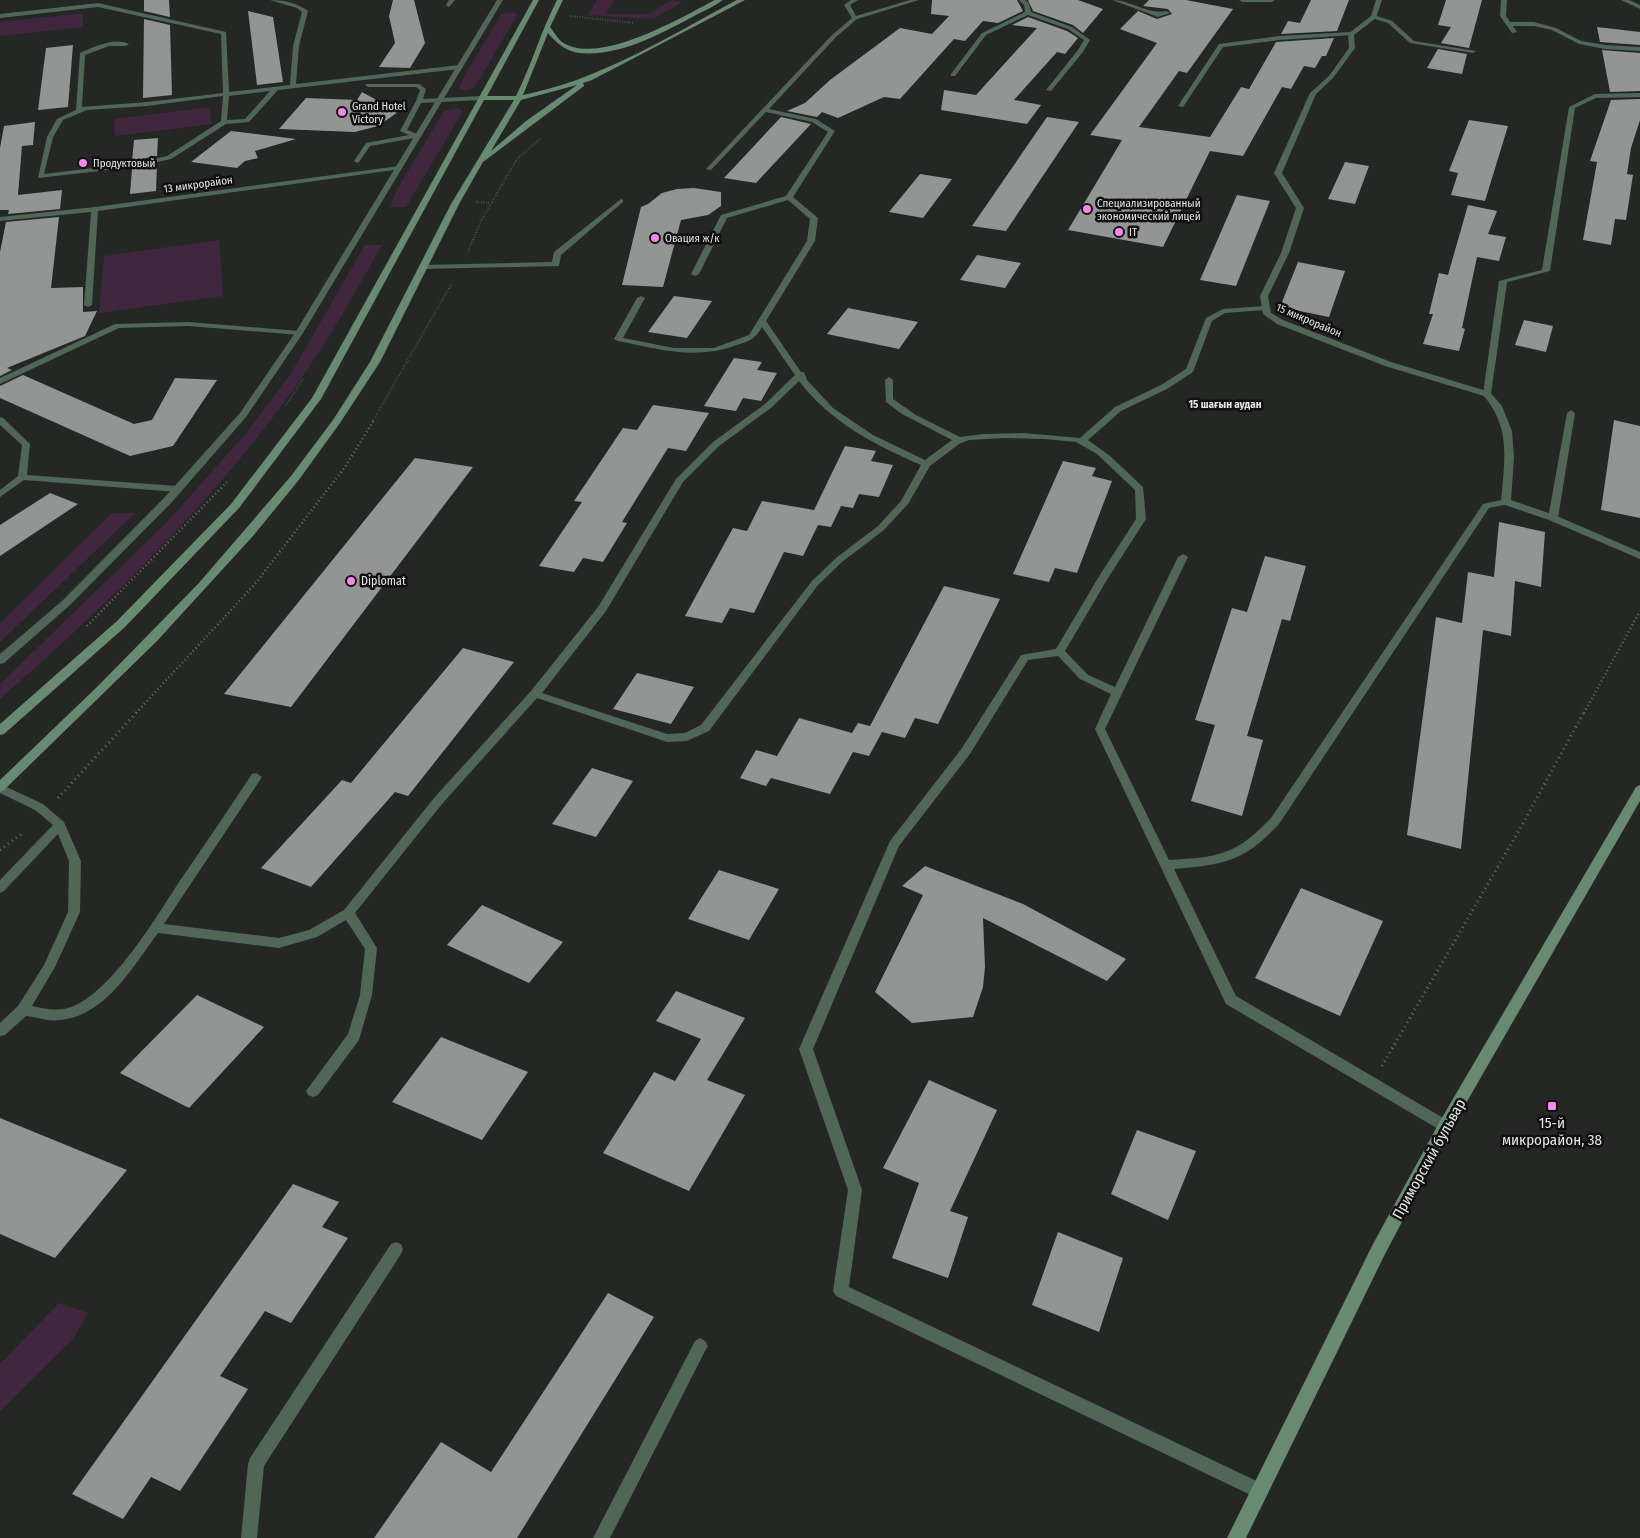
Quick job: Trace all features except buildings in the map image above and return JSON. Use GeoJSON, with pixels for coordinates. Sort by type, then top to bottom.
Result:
{"type":"FeatureCollection","features":[{"type":"Feature","properties":{"kind":"main road"},"geometry":{"type":"LineString","coordinates":[[0,731],[121,624],[235,506],[316,399],[536,0]]}},
{"type":"Feature","properties":{"kind":"main road"},"geometry":{"type":"LineString","coordinates":[[0,788],[159,634],[262,519],[332,426],[376,361],[477,166],[519,98],[546,26],[560,0]]}},
{"type":"Feature","properties":{"kind":"main road"},"geometry":{"type":"LineString","coordinates":[[546,26],[552,39],[559,46],[573,50],[601,51],[636,41],[720,0]]}},
{"type":"Feature","properties":{"kind":"main road"},"geometry":{"type":"LineString","coordinates":[[477,166],[529,123],[590,79],[742,0]]}},
{"type":"Feature","properties":{"kind":"main road"},"geometry":{"type":"LineString","coordinates":[[481,98],[519,98],[545,94],[590,79]]}},
{"type":"Feature","properties":{"kind":"main road","name":"Приморский бульвар"},"geometry":{"type":"LineString","coordinates":[[1236,1538],[1380,1249],[1445,1126],[1640,790]]}},
{"type":"Feature","properties":{"kind":"street"},"geometry":{"type":"LineString","coordinates":[[0,660],[66,603],[177,489],[242,415],[299,333],[500,0]]}},
{"type":"Feature","properties":{"kind":"street"},"geometry":{"type":"LineString","coordinates":[[1351,34],[1374,17],[1379,0]]}},
{"type":"Feature","properties":{"kind":"street","name":"15 микрорайон"},"geometry":{"type":"LineString","coordinates":[[1351,34],[1352,48],[1331,77],[1313,93],[1278,173],[1300,208],[1286,254],[1264,296],[1264,308],[1268,314],[1280,322],[1388,364],[1487,394]]}},
{"type":"Feature","properties":{"kind":"street"},"geometry":{"type":"LineString","coordinates":[[1487,394],[1500,409],[1509,429],[1506,502],[1553,518],[1640,556]]}},
{"type":"Feature","properties":{"kind":"lane"},"geometry":{"type":"LineString","coordinates":[[273,0],[299,7],[305,11],[296,46],[294,86]]}},
{"type":"Feature","properties":{"kind":"lane"},"geometry":{"type":"LineString","coordinates":[[854,18],[847,5],[855,0]]}},
{"type":"Feature","properties":{"kind":"lane"},"geometry":{"type":"LineString","coordinates":[[709,169],[834,36],[854,18],[916,0]]}},
{"type":"Feature","properties":{"kind":"lane"},"geometry":{"type":"LineString","coordinates":[[1022,0],[1027,4],[1028,13]]}},
{"type":"Feature","properties":{"kind":"lane"},"geometry":{"type":"LineString","coordinates":[[1114,0],[1158,15],[1167,13]]}},
{"type":"Feature","properties":{"kind":"lane"},"geometry":{"type":"LineString","coordinates":[[1242,0],[1272,0]]}},
{"type":"Feature","properties":{"kind":"lane"},"geometry":{"type":"LineString","coordinates":[[1504,0],[1503,16],[1514,32]]}},
{"type":"Feature","properties":{"kind":"lane"},"geometry":{"type":"LineString","coordinates":[[1624,0],[1640,6]]}},
{"type":"Feature","properties":{"kind":"lane"},"geometry":{"type":"LineString","coordinates":[[0,16],[98,5],[224,33],[226,95],[224,122]]}},
{"type":"Feature","properties":{"kind":"lane"},"geometry":{"type":"LineString","coordinates":[[953,76],[984,34],[1028,13],[1070,28],[1087,40],[1049,90]]}},
{"type":"Feature","properties":{"kind":"lane"},"geometry":{"type":"LineString","coordinates":[[1374,17],[1390,22],[1412,42],[1473,51]]}},
{"type":"Feature","properties":{"kind":"lane"},"geometry":{"type":"LineString","coordinates":[[1508,24],[1534,24],[1554,29],[1579,42],[1605,47],[1640,49]]}},
{"type":"Feature","properties":{"kind":"lane"},"geometry":{"type":"LineString","coordinates":[[1181,106],[1221,45],[1279,38],[1351,34]]}},
{"type":"Feature","properties":{"kind":"lane"},"geometry":{"type":"LineString","coordinates":[[80,111],[82,54],[108,44],[126,44]]}},
{"type":"Feature","properties":{"kind":"lane"},"geometry":{"type":"LineString","coordinates":[[276,88],[247,121],[224,122],[170,158],[135,165],[40,177],[50,137],[60,119],[86,108],[226,95],[276,88],[459,67]]}},
{"type":"Feature","properties":{"kind":"lane"},"geometry":{"type":"LineString","coordinates":[[368,85],[417,85],[423,90],[403,131],[418,136]]}},
{"type":"Feature","properties":{"kind":"lane"},"geometry":{"type":"LineString","coordinates":[[1487,394],[1503,280],[1546,271],[1572,107],[1595,96],[1640,95]]}},
{"type":"Feature","properties":{"kind":"lane"},"geometry":{"type":"LineString","coordinates":[[419,101],[481,98]]}},
{"type":"Feature","properties":{"kind":"lane"},"geometry":{"type":"LineString","coordinates":[[695,274],[724,217],[789,197],[832,131],[814,120],[764,110]]}},
{"type":"Feature","properties":{"kind":"lane"},"geometry":{"type":"LineString","coordinates":[[357,160],[368,144],[418,136]]}},
{"type":"Feature","properties":{"kind":"lane","name":"13 микрорайон"},"geometry":{"type":"LineString","coordinates":[[0,219],[95,209],[399,168]]}},
{"type":"Feature","properties":{"kind":"lane"},"geometry":{"type":"LineString","coordinates":[[641,298],[618,339],[674,350],[715,350],[752,338],[811,241],[814,218],[789,197]]}},
{"type":"Feature","properties":{"kind":"lane"},"geometry":{"type":"LineString","coordinates":[[423,267],[556,264],[557,254],[621,201]]}},
{"type":"Feature","properties":{"kind":"lane"},"geometry":{"type":"LineString","coordinates":[[88,305],[95,209]]}},
{"type":"Feature","properties":{"kind":"lane"},"geometry":{"type":"LineString","coordinates":[[1083,440],[1098,424],[1118,409],[1164,387],[1190,370],[1209,320],[1222,311],[1264,308]]}},
{"type":"Feature","properties":{"kind":"lane"},"geometry":{"type":"LineString","coordinates":[[762,322],[819,399],[861,431],[894,450],[926,464]]}},
{"type":"Feature","properties":{"kind":"lane"},"geometry":{"type":"LineString","coordinates":[[0,381],[118,326],[188,324],[299,333]]}},
{"type":"Feature","properties":{"kind":"lane"},"geometry":{"type":"LineString","coordinates":[[155,928],[279,943],[313,934],[348,913],[438,802],[535,694],[602,609],[679,481],[716,444],[768,406],[801,374]]}},
{"type":"Feature","properties":{"kind":"lane"},"geometry":{"type":"LineString","coordinates":[[889,380],[889,400],[901,412],[938,427],[958,440]]}},
{"type":"Feature","properties":{"kind":"lane"},"geometry":{"type":"LineString","coordinates":[[1553,518],[1571,414]]}},
{"type":"Feature","properties":{"kind":"lane"},"geometry":{"type":"LineString","coordinates":[[0,420],[26,444],[22,476],[0,494]]}},
{"type":"Feature","properties":{"kind":"lane"},"geometry":{"type":"LineString","coordinates":[[535,694],[667,738],[686,737],[705,728],[815,583],[839,560],[882,528],[905,502],[926,464],[958,440],[970,436],[1002,434],[1083,440],[1100,452],[1140,489],[1141,519],[1102,578],[1060,652]]}},
{"type":"Feature","properties":{"kind":"lane"},"geometry":{"type":"LineString","coordinates":[[22,476],[177,489]]}},
{"type":"Feature","properties":{"kind":"lane"},"geometry":{"type":"LineString","coordinates":[[1166,865],[1214,861],[1240,853],[1258,841],[1275,821],[1486,506],[1506,502]]}},
{"type":"Feature","properties":{"kind":"lane"},"geometry":{"type":"LineString","coordinates":[[1183,557],[1100,730],[1231,1000],[1445,1126]]}},
{"type":"Feature","properties":{"kind":"lane"},"geometry":{"type":"LineString","coordinates":[[1060,652],[1084,677],[1118,693]]}},
{"type":"Feature","properties":{"kind":"lane"},"geometry":{"type":"LineString","coordinates":[[1060,652],[1025,657],[966,752],[894,844],[806,1049],[855,1190],[841,1291],[1259,1491]]}},
{"type":"Feature","properties":{"kind":"lane"},"geometry":{"type":"LineString","coordinates":[[22,1010],[61,1015],[83,1008],[103,994],[155,928],[256,777]]}},
{"type":"Feature","properties":{"kind":"lane"},"geometry":{"type":"LineString","coordinates":[[0,788],[44,812],[60,825],[75,862],[74,912],[50,967],[22,1010],[0,1031]]}},
{"type":"Feature","properties":{"kind":"lane"},"geometry":{"type":"LineString","coordinates":[[0,888],[60,825]]}},
{"type":"Feature","properties":{"kind":"lane"},"geometry":{"type":"LineString","coordinates":[[312,1090],[354,1036],[366,995],[371,948],[348,913]]}},
{"type":"Feature","properties":{"kind":"lane"},"geometry":{"type":"LineString","coordinates":[[249,1538],[256,1464],[396,1249]]}},
{"type":"Feature","properties":{"kind":"lane"},"geometry":{"type":"LineString","coordinates":[[601,1538],[700,1346]]}},
{"type":"Feature","properties":{"kind":"path"},"geometry":{"type":"LineString","coordinates":[[551,15],[668,25]]}},
{"type":"Feature","properties":{"kind":"path"},"geometry":{"type":"LineString","coordinates":[[0,850],[24,832],[44,812],[255,584],[345,467],[395,385],[461,267],[482,219],[517,159],[521,153],[536,145],[544,134]]}},
{"type":"Feature","properties":{"kind":"path"},"geometry":{"type":"LineString","coordinates":[[1373,1082],[1521,827],[1640,611]]}},
{"type":"Feature","properties":{"kind":"shaded area"},"geometry":{"type":"Polygon","coordinates":[[[597,0],[614,0],[606,14],[648,14],[672,0],[683,2],[653,19],[588,15],[597,0]]]}},
{"type":"Feature","properties":{"kind":"shaded area"},"geometry":{"type":"Polygon","coordinates":[[[513,12],[518,14],[474,88],[467,90],[459,89],[464,76],[501,14],[513,12]]]}},
{"type":"Feature","properties":{"kind":"shaded area"},"geometry":{"type":"Polygon","coordinates":[[[83,13],[83,27],[0,36],[0,22],[83,13]]]}},
{"type":"Feature","properties":{"kind":"shaded area"},"geometry":{"type":"Polygon","coordinates":[[[209,107],[212,124],[115,136],[114,119],[209,107]]]}},
{"type":"Feature","properties":{"kind":"shaded area"},"geometry":{"type":"Polygon","coordinates":[[[458,108],[463,111],[406,207],[390,207],[396,191],[444,111],[458,108]]]}},
{"type":"Feature","properties":{"kind":"shaded area"},"geometry":{"type":"Polygon","coordinates":[[[219,240],[223,296],[99,313],[104,256],[219,240]]]}},
{"type":"Feature","properties":{"kind":"shaded area"},"geometry":{"type":"Polygon","coordinates":[[[365,245],[382,245],[321,349],[251,445],[213,491],[131,578],[0,699],[0,684],[167,522],[243,437],[290,375],[365,245]]]}},
{"type":"Feature","properties":{"kind":"shaded area"},"geometry":{"type":"Polygon","coordinates":[[[112,513],[135,513],[0,642],[0,623],[112,513]]]}},
{"type":"Feature","properties":{"kind":"shaded area"},"geometry":{"type":"Polygon","coordinates":[[[59,1303],[88,1313],[73,1339],[0,1411],[0,1364],[59,1303]]]}},
{"type":"Feature","properties":{"kind":"place","name":"Grand Hotel Victory"},"geometry":{"type":"Point","coordinates":[342,112]}},
{"type":"Feature","properties":{"kind":"place","name":"Продуктовый"},"geometry":{"type":"Point","coordinates":[83,163]}},
{"type":"Feature","properties":{"kind":"place","name":"Специализированный экономический лицей"},"geometry":{"type":"Point","coordinates":[1087,209]}},
{"type":"Feature","properties":{"kind":"place","name":"IT"},"geometry":{"type":"Point","coordinates":[1119,232]}},
{"type":"Feature","properties":{"kind":"place","name":"Овация ж/к"},"geometry":{"type":"Point","coordinates":[655,238]}},
{"type":"Feature","properties":{"kind":"place","name":"Diplomat"},"geometry":{"type":"Point","coordinates":[351,581]}},
{"type":"Feature","properties":{"kind":"place","name":"15-й микрорайон, 38"},"geometry":{"type":"Point","coordinates":[1552,1106]}},
{"type":"Feature","properties":{"kind":"district","name":"15 шағын аудан"},"geometry":{"type":"Point","coordinates":[1225,404]}}]}
